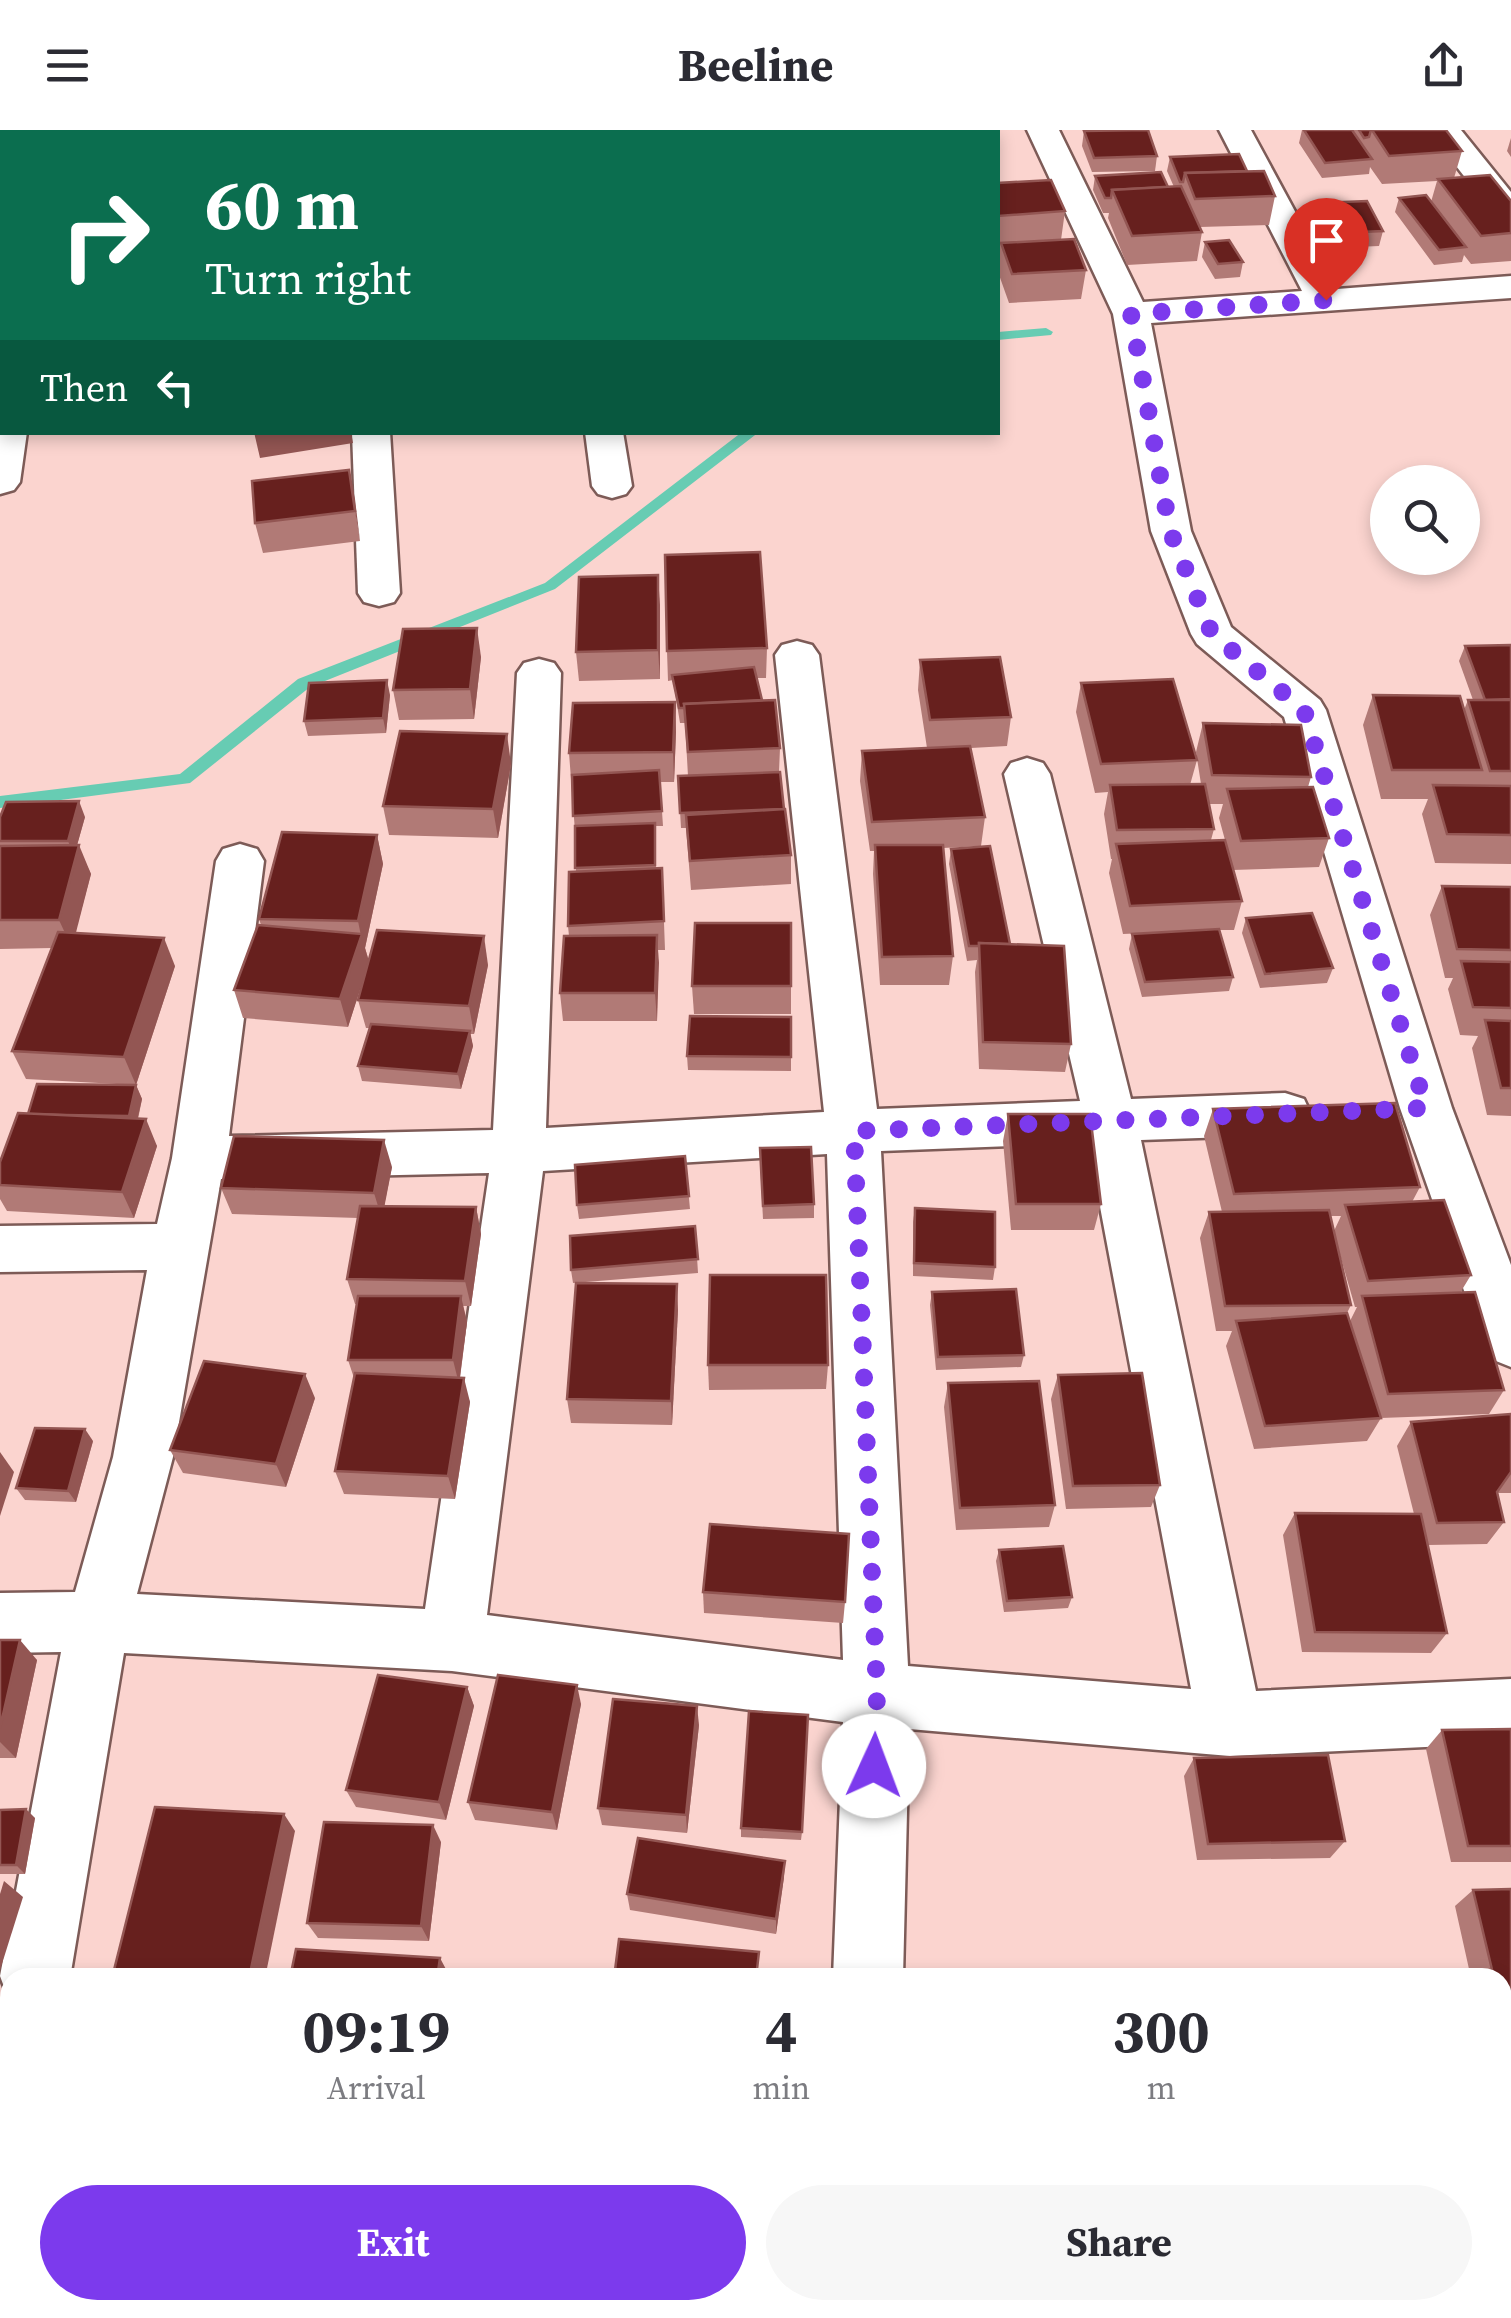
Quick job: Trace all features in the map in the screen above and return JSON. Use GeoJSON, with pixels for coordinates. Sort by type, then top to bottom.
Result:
{"type":"FeatureCollection","features":[{"type":"Feature","properties":{"kind":"street"},"geometry":{"type":"LineString","coordinates":[[1043,130],[1053,189],[1131,314],[1170,531],[1212,634],[1304,710],[1426,1108],[1511,1342]]}},
{"type":"Feature","properties":{"kind":"street"},"geometry":{"type":"LineString","coordinates":[[1235,130],[1326,300]]}},
{"type":"Feature","properties":{"kind":"street"},"geometry":{"type":"LineString","coordinates":[[1444,130],[1511,214]]}},
{"type":"Feature","properties":{"kind":"street"},"geometry":{"type":"LineString","coordinates":[[1131,314],[1511,287]]}},
{"type":"Feature","properties":{"kind":"street"},"geometry":{"type":"LineString","coordinates":[[0,482],[8,435]]}},
{"type":"Feature","properties":{"kind":"street"},"geometry":{"type":"LineString","coordinates":[[371,435],[379,592]]}},
{"type":"Feature","properties":{"kind":"street"},"geometry":{"type":"LineString","coordinates":[[604,435],[612,486]]}},
{"type":"Feature","properties":{"kind":"street"},"geometry":{"type":"LineString","coordinates":[[797,655],[854,1131],[877,1696],[868,1968]]}},
{"type":"Feature","properties":{"kind":"street"},"geometry":{"type":"LineString","coordinates":[[452,1641],[519,1150],[538,673]]}},
{"type":"Feature","properties":{"kind":"street"},"geometry":{"type":"LineString","coordinates":[[1027,774],[1111,1123],[1230,1724]]}},
{"type":"Feature","properties":{"kind":"street"},"geometry":{"type":"LineString","coordinates":[[37,1968],[98,1622],[144,1458],[179,1246],[199,1158],[240,861]]}},
{"type":"Feature","properties":{"kind":"street"},"geometry":{"type":"LineString","coordinates":[[199,1158],[519,1150],[854,1131],[1426,1108]]}},
{"type":"Feature","properties":{"kind":"street"},"geometry":{"type":"LineString","coordinates":[[0,1249],[179,1246]]}},
{"type":"Feature","properties":{"kind":"street"},"geometry":{"type":"LineString","coordinates":[[0,1624],[98,1622],[452,1641],[877,1696],[1230,1724],[1511,1711]]}},
{"type":"Feature","properties":{"kind":"building"},"geometry":{"type":"Polygon","coordinates":[[[1148,130],[1157,156],[1094,158],[1084,131],[1148,130]]]}},
{"type":"Feature","properties":{"kind":"building"},"geometry":{"type":"Polygon","coordinates":[[[1304,130],[1352,130],[1372,159],[1325,163],[1304,130]]]}},
{"type":"Feature","properties":{"kind":"building"},"geometry":{"type":"Polygon","coordinates":[[[1359,130],[1371,130],[1369,137],[1364,138],[1359,130]]]}},
{"type":"Feature","properties":{"kind":"building"},"geometry":{"type":"Polygon","coordinates":[[[1372,130],[1446,130],[1462,151],[1389,156],[1372,130]]]}},
{"type":"Feature","properties":{"kind":"building"},"geometry":{"type":"Polygon","coordinates":[[[1239,154],[1247,171],[1185,173],[1183,182],[1170,157],[1239,154]]]}},
{"type":"Feature","properties":{"kind":"building"},"geometry":{"type":"Polygon","coordinates":[[[1264,171],[1275,196],[1195,199],[1185,173],[1264,171]]]}},
{"type":"Feature","properties":{"kind":"building"},"geometry":{"type":"Polygon","coordinates":[[[1161,172],[1168,187],[1112,190],[1111,198],[1105,198],[1095,176],[1161,172]]]}},
{"type":"Feature","properties":{"kind":"building"},"geometry":{"type":"Polygon","coordinates":[[[1490,175],[1511,201],[1511,233],[1481,236],[1438,179],[1490,175]]]}},
{"type":"Feature","properties":{"kind":"building"},"geometry":{"type":"Polygon","coordinates":[[[1051,180],[1065,211],[1000,216],[1000,183],[1051,180]]]}},
{"type":"Feature","properties":{"kind":"building"},"geometry":{"type":"Polygon","coordinates":[[[1181,186],[1202,232],[1132,236],[1112,190],[1181,186]]]}},
{"type":"Feature","properties":{"kind":"building"},"geometry":{"type":"Polygon","coordinates":[[[1426,195],[1466,247],[1439,250],[1399,198],[1426,195]]]}},
{"type":"Feature","properties":{"kind":"building"},"geometry":{"type":"Polygon","coordinates":[[[1367,201],[1383,231],[1336,233],[1321,203],[1367,201]]]}},
{"type":"Feature","properties":{"kind":"building"},"geometry":{"type":"Polygon","coordinates":[[[1074,239],[1086,270],[1012,274],[1001,243],[1074,239]]]}},
{"type":"Feature","properties":{"kind":"building"},"geometry":{"type":"Polygon","coordinates":[[[1229,240],[1243,262],[1218,264],[1205,242],[1229,240]]]}},
{"type":"Feature","properties":{"kind":"building"},"geometry":{"type":"Polygon","coordinates":[[[349,470],[355,511],[255,523],[252,481],[349,470]]]}},
{"type":"Feature","properties":{"kind":"building"},"geometry":{"type":"Polygon","coordinates":[[[760,552],[767,648],[667,651],[665,555],[760,552]]]}},
{"type":"Feature","properties":{"kind":"building"},"geometry":{"type":"Polygon","coordinates":[[[658,575],[658,650],[576,652],[579,577],[658,575]]]}},
{"type":"Feature","properties":{"kind":"building"},"geometry":{"type":"Polygon","coordinates":[[[477,628],[470,689],[393,690],[403,629],[477,628]]]}},
{"type":"Feature","properties":{"kind":"building"},"geometry":{"type":"Polygon","coordinates":[[[1511,645],[1511,699],[1485,700],[1465,646],[1511,645]]]}},
{"type":"Feature","properties":{"kind":"building"},"geometry":{"type":"Polygon","coordinates":[[[1000,657],[1011,717],[930,720],[920,660],[1000,657]]]}},
{"type":"Feature","properties":{"kind":"building"},"geometry":{"type":"Polygon","coordinates":[[[754,667],[762,700],[684,704],[685,708],[679,708],[672,675],[754,667]]]}},
{"type":"Feature","properties":{"kind":"building"},"geometry":{"type":"Polygon","coordinates":[[[1173,679],[1197,760],[1101,764],[1081,683],[1173,679]]]}},
{"type":"Feature","properties":{"kind":"building"},"geometry":{"type":"Polygon","coordinates":[[[387,680],[383,718],[304,721],[309,683],[387,680]]]}},
{"type":"Feature","properties":{"kind":"building"},"geometry":{"type":"Polygon","coordinates":[[[1373,695],[1460,696],[1482,770],[1392,770],[1373,695]]]}},
{"type":"Feature","properties":{"kind":"building"},"geometry":{"type":"Polygon","coordinates":[[[775,700],[780,748],[688,752],[684,704],[775,700]]]}},
{"type":"Feature","properties":{"kind":"building"},"geometry":{"type":"Polygon","coordinates":[[[1468,700],[1511,700],[1511,771],[1490,771],[1468,700]]]}},
{"type":"Feature","properties":{"kind":"building"},"geometry":{"type":"Polygon","coordinates":[[[675,702],[673,752],[569,753],[573,703],[675,702]]]}},
{"type":"Feature","properties":{"kind":"building"},"geometry":{"type":"Polygon","coordinates":[[[1203,723],[1301,725],[1311,777],[1212,775],[1203,723]]]}},
{"type":"Feature","properties":{"kind":"building"},"geometry":{"type":"Polygon","coordinates":[[[400,731],[507,734],[493,809],[383,806],[400,731]]]}},
{"type":"Feature","properties":{"kind":"building"},"geometry":{"type":"Polygon","coordinates":[[[970,746],[985,817],[872,822],[862,751],[970,746]]]}},
{"type":"Feature","properties":{"kind":"building"},"geometry":{"type":"Polygon","coordinates":[[[659,770],[662,811],[573,816],[572,775],[659,770]]]}},
{"type":"Feature","properties":{"kind":"building"},"geometry":{"type":"Polygon","coordinates":[[[780,772],[784,809],[680,813],[678,776],[780,772]]]}},
{"type":"Feature","properties":{"kind":"building"},"geometry":{"type":"Polygon","coordinates":[[[1205,784],[1214,829],[1117,830],[1110,785],[1205,784]]]}},
{"type":"Feature","properties":{"kind":"building"},"geometry":{"type":"Polygon","coordinates":[[[1433,785],[1511,786],[1511,835],[1447,834],[1433,785]]]}},
{"type":"Feature","properties":{"kind":"building"},"geometry":{"type":"Polygon","coordinates":[[[1313,787],[1329,838],[1241,841],[1227,789],[1313,787]]]}},
{"type":"Feature","properties":{"kind":"building"},"geometry":{"type":"Polygon","coordinates":[[[79,801],[68,841],[0,841],[0,817],[6,802],[79,801]]]}},
{"type":"Feature","properties":{"kind":"building"},"geometry":{"type":"Polygon","coordinates":[[[785,809],[791,855],[690,861],[686,815],[785,809]]]}},
{"type":"Feature","properties":{"kind":"building"},"geometry":{"type":"Polygon","coordinates":[[[655,823],[655,865],[575,868],[575,826],[655,823]]]}},
{"type":"Feature","properties":{"kind":"building"},"geometry":{"type":"Polygon","coordinates":[[[282,832],[377,835],[358,921],[259,919],[282,832]]]}},
{"type":"Feature","properties":{"kind":"building"},"geometry":{"type":"Polygon","coordinates":[[[1225,840],[1242,901],[1130,906],[1116,844],[1225,840]]]}},
{"type":"Feature","properties":{"kind":"building"},"geometry":{"type":"Polygon","coordinates":[[[79,845],[59,920],[0,920],[0,846],[79,845]]]}},
{"type":"Feature","properties":{"kind":"building"},"geometry":{"type":"Polygon","coordinates":[[[875,845],[943,845],[953,956],[882,957],[875,845]]]}},
{"type":"Feature","properties":{"kind":"building"},"geometry":{"type":"Polygon","coordinates":[[[990,846],[1010,944],[969,946],[951,849],[990,846]]]}},
{"type":"Feature","properties":{"kind":"building"},"geometry":{"type":"Polygon","coordinates":[[[662,868],[664,921],[568,926],[569,872],[662,868]]]}},
{"type":"Feature","properties":{"kind":"building"},"geometry":{"type":"Polygon","coordinates":[[[1442,886],[1511,887],[1511,950],[1457,949],[1442,886]]]}},
{"type":"Feature","properties":{"kind":"building"},"geometry":{"type":"Polygon","coordinates":[[[1312,913],[1333,968],[1265,974],[1246,918],[1312,913]]]}},
{"type":"Feature","properties":{"kind":"building"},"geometry":{"type":"Polygon","coordinates":[[[695,923],[791,923],[791,986],[692,986],[695,923]]]}},
{"type":"Feature","properties":{"kind":"building"},"geometry":{"type":"Polygon","coordinates":[[[258,925],[362,934],[340,999],[234,990],[258,925]]]}},
{"type":"Feature","properties":{"kind":"building"},"geometry":{"type":"Polygon","coordinates":[[[1219,929],[1233,977],[1145,982],[1132,934],[1219,929]]]}},
{"type":"Feature","properties":{"kind":"building"},"geometry":{"type":"Polygon","coordinates":[[[377,930],[484,936],[469,1006],[358,1000],[377,930]]]}},
{"type":"Feature","properties":{"kind":"building"},"geometry":{"type":"Polygon","coordinates":[[[58,932],[164,938],[124,1057],[12,1051],[58,932]]]}},
{"type":"Feature","properties":{"kind":"building"},"geometry":{"type":"Polygon","coordinates":[[[657,935],[655,993],[560,993],[564,936],[657,935]]]}},
{"type":"Feature","properties":{"kind":"building"},"geometry":{"type":"Polygon","coordinates":[[[979,943],[1064,946],[1071,1044],[983,1042],[979,943]]]}},
{"type":"Feature","properties":{"kind":"building"},"geometry":{"type":"Polygon","coordinates":[[[1461,961],[1511,962],[1511,1008],[1473,1007],[1461,961]]]}},
{"type":"Feature","properties":{"kind":"building"},"geometry":{"type":"Polygon","coordinates":[[[690,1016],[791,1017],[791,1057],[687,1056],[690,1016]]]}},
{"type":"Feature","properties":{"kind":"building"},"geometry":{"type":"Polygon","coordinates":[[[1485,1020],[1511,1021],[1511,1088],[1501,1088],[1485,1020]]]}},
{"type":"Feature","properties":{"kind":"building"},"geometry":{"type":"Polygon","coordinates":[[[371,1024],[470,1031],[458,1074],[358,1066],[371,1024]]]}},
{"type":"Feature","properties":{"kind":"building"},"geometry":{"type":"Polygon","coordinates":[[[37,1084],[136,1085],[129,1116],[28,1114],[37,1084]]]}},
{"type":"Feature","properties":{"kind":"building"},"geometry":{"type":"Polygon","coordinates":[[[1395,1103],[1420,1187],[1234,1194],[1213,1109],[1395,1103]]]}},
{"type":"Feature","properties":{"kind":"building"},"geometry":{"type":"Polygon","coordinates":[[[18,1113],[146,1119],[122,1192],[0,1185],[0,1162],[18,1113]]]}},
{"type":"Feature","properties":{"kind":"building"},"geometry":{"type":"Polygon","coordinates":[[[1008,1114],[1090,1114],[1101,1204],[1016,1204],[1008,1114]]]}},
{"type":"Feature","properties":{"kind":"building"},"geometry":{"type":"Polygon","coordinates":[[[234,1136],[384,1140],[374,1193],[221,1188],[234,1136]]]}},
{"type":"Feature","properties":{"kind":"building"},"geometry":{"type":"Polygon","coordinates":[[[811,1147],[814,1204],[763,1206],[760,1148],[811,1147]]]}},
{"type":"Feature","properties":{"kind":"building"},"geometry":{"type":"Polygon","coordinates":[[[685,1156],[689,1196],[577,1205],[575,1165],[685,1156]]]}},
{"type":"Feature","properties":{"kind":"building"},"geometry":{"type":"Polygon","coordinates":[[[1444,1200],[1471,1275],[1368,1281],[1345,1205],[1444,1200]]]}},
{"type":"Feature","properties":{"kind":"building"},"geometry":{"type":"Polygon","coordinates":[[[360,1206],[476,1207],[465,1281],[347,1279],[360,1206]]]}},
{"type":"Feature","properties":{"kind":"building"},"geometry":{"type":"Polygon","coordinates":[[[915,1208],[995,1212],[995,1267],[914,1263],[915,1208]]]}},
{"type":"Feature","properties":{"kind":"building"},"geometry":{"type":"Polygon","coordinates":[[[1329,1210],[1351,1305],[1225,1306],[1209,1212],[1329,1210]]]}},
{"type":"Feature","properties":{"kind":"building"},"geometry":{"type":"Polygon","coordinates":[[[695,1226],[698,1259],[571,1270],[570,1236],[695,1226]]]}},
{"type":"Feature","properties":{"kind":"building"},"geometry":{"type":"Polygon","coordinates":[[[710,1275],[826,1275],[828,1365],[708,1365],[710,1275]]]}},
{"type":"Feature","properties":{"kind":"building"},"geometry":{"type":"Polygon","coordinates":[[[576,1283],[677,1284],[671,1401],[567,1399],[576,1283]]]}},
{"type":"Feature","properties":{"kind":"building"},"geometry":{"type":"Polygon","coordinates":[[[1016,1289],[1024,1355],[938,1357],[932,1292],[1016,1289]]]}},
{"type":"Feature","properties":{"kind":"building"},"geometry":{"type":"Polygon","coordinates":[[[1475,1292],[1504,1390],[1388,1394],[1362,1296],[1475,1292]]]}},
{"type":"Feature","properties":{"kind":"building"},"geometry":{"type":"Polygon","coordinates":[[[358,1296],[461,1296],[453,1360],[348,1360],[358,1296]]]}},
{"type":"Feature","properties":{"kind":"building"},"geometry":{"type":"Polygon","coordinates":[[[1347,1313],[1381,1418],[1265,1426],[1236,1321],[1347,1313]]]}},
{"type":"Feature","properties":{"kind":"building"},"geometry":{"type":"Polygon","coordinates":[[[204,1361],[305,1374],[276,1464],[170,1450],[204,1361]]]}},
{"type":"Feature","properties":{"kind":"building"},"geometry":{"type":"Polygon","coordinates":[[[355,1373],[464,1378],[448,1476],[335,1471],[355,1373]]]}},
{"type":"Feature","properties":{"kind":"building"},"geometry":{"type":"Polygon","coordinates":[[[1142,1373],[1160,1485],[1073,1486],[1058,1375],[1142,1373]]]}},
{"type":"Feature","properties":{"kind":"building"},"geometry":{"type":"Polygon","coordinates":[[[1039,1381],[1055,1505],[960,1508],[948,1383],[1039,1381]]]}},
{"type":"Feature","properties":{"kind":"building"},"geometry":{"type":"Polygon","coordinates":[[[1511,1414],[1511,1472],[1497,1492],[1504,1522],[1437,1523],[1411,1422],[1511,1414]]]}},
{"type":"Feature","properties":{"kind":"building"},"geometry":{"type":"Polygon","coordinates":[[[35,1428],[85,1429],[68,1491],[16,1488],[35,1428]]]}},
{"type":"Feature","properties":{"kind":"building"},"geometry":{"type":"Polygon","coordinates":[[[1295,1513],[1421,1514],[1447,1633],[1315,1632],[1295,1513]]]}},
{"type":"Feature","properties":{"kind":"building"},"geometry":{"type":"Polygon","coordinates":[[[710,1524],[849,1534],[845,1602],[703,1592],[710,1524]]]}},
{"type":"Feature","properties":{"kind":"building"},"geometry":{"type":"Polygon","coordinates":[[[1063,1546],[1072,1597],[1007,1601],[999,1550],[1063,1546]]]}},
{"type":"Feature","properties":{"kind":"building"},"geometry":{"type":"Polygon","coordinates":[[[0,1640],[20,1640],[0,1728],[0,1640]]]}},
{"type":"Feature","properties":{"kind":"building"},"geometry":{"type":"Polygon","coordinates":[[[378,1675],[467,1687],[439,1802],[346,1790],[378,1675]]]}},
{"type":"Feature","properties":{"kind":"building"},"geometry":{"type":"Polygon","coordinates":[[[498,1675],[577,1685],[552,1812],[468,1802],[498,1675]]]}},
{"type":"Feature","properties":{"kind":"building"},"geometry":{"type":"Polygon","coordinates":[[[613,1699],[697,1706],[686,1815],[598,1808],[613,1699]]]}},
{"type":"Feature","properties":{"kind":"building"},"geometry":{"type":"Polygon","coordinates":[[[749,1711],[808,1715],[802,1832],[741,1828],[749,1711]]]}},
{"type":"Feature","properties":{"kind":"building"},"geometry":{"type":"Polygon","coordinates":[[[1511,1729],[1511,1846],[1468,1846],[1442,1730],[1511,1729]]]}},
{"type":"Feature","properties":{"kind":"building"},"geometry":{"type":"Polygon","coordinates":[[[1328,1755],[1345,1841],[1208,1844],[1194,1758],[1328,1755]]]}},
{"type":"Feature","properties":{"kind":"building"},"geometry":{"type":"Polygon","coordinates":[[[155,1807],[284,1814],[251,1968],[115,1968],[155,1807]]]}},
{"type":"Feature","properties":{"kind":"building"},"geometry":{"type":"Polygon","coordinates":[[[26,1809],[16,1865],[0,1865],[0,1810],[26,1809]]]}},
{"type":"Feature","properties":{"kind":"building"},"geometry":{"type":"Polygon","coordinates":[[[324,1822],[433,1825],[421,1926],[307,1923],[324,1822]]]}},
{"type":"Feature","properties":{"kind":"building"},"geometry":{"type":"Polygon","coordinates":[[[638,1838],[785,1861],[776,1919],[627,1894],[638,1838]]]}},
{"type":"Feature","properties":{"kind":"building"},"geometry":{"type":"Polygon","coordinates":[[[1511,1889],[1511,1968],[1492,1968],[1473,1890],[1511,1889]]]}},
{"type":"Feature","properties":{"kind":"building"},"geometry":{"type":"Polygon","coordinates":[[[619,1939],[759,1952],[757,1968],[615,1968],[619,1939]]]}},
{"type":"Feature","properties":{"kind":"building"},"geometry":{"type":"Polygon","coordinates":[[[296,1949],[440,1958],[438,1968],[292,1968],[296,1949]]]}},
{"type":"Feature","properties":{"kind":"waterway"},"geometry":{"type":"LineString","coordinates":[[1000,336],[1046,332]]}},
{"type":"Feature","properties":{"kind":"waterway"},"geometry":{"type":"LineString","coordinates":[[0,802],[184,779],[304,683],[550,586],[748,435]]}},
{"type":"Feature","properties":{"kind":"route"},"geometry":{"type":"LineString","coordinates":[[874,1766],[877,1696],[854,1131],[1426,1108],[1304,710],[1212,634],[1170,531],[1131,314],[1326,300]]}}]}
